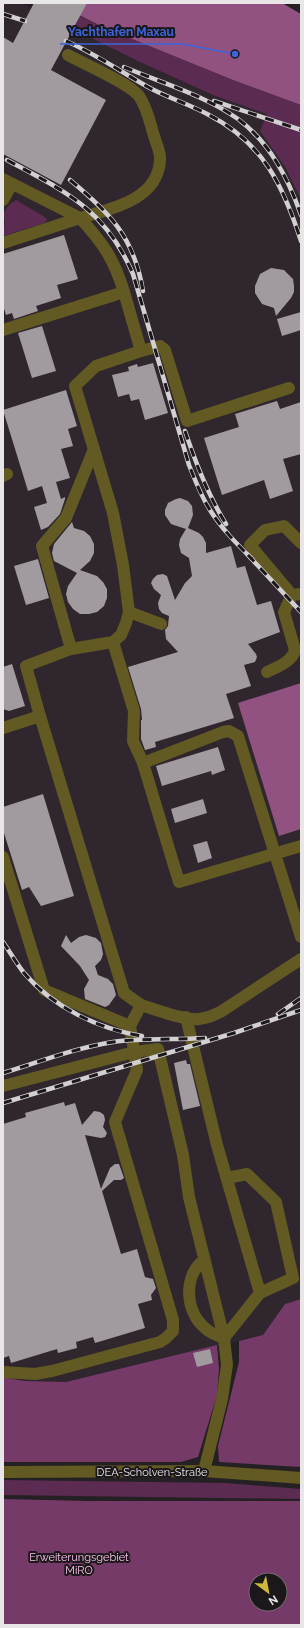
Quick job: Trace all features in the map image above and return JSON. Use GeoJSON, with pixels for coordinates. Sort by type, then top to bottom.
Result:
{"type":"FeatureCollection","features":[{"type":"Feature","properties":{"kind":"street"},"geometry":{"type":"LineString","coordinates":[[3,243],[120,206],[140,195],[157,177],[161,159],[146,109],[139,96],[121,83],[68,55]]}},
{"type":"Feature","properties":{"kind":"street"},"geometry":{"type":"LineString","coordinates":[[3,200],[8,181],[80,218],[107,251],[116,269],[124,292],[140,351]]}},
{"type":"Feature","properties":{"kind":"street"},"geometry":{"type":"LineString","coordinates":[[3,330],[124,292]]}},
{"type":"Feature","properties":{"kind":"street"},"geometry":{"type":"LineString","coordinates":[[289,388],[187,421],[165,350],[160,346],[96,366],[75,386],[114,513],[129,612],[121,635],[113,642],[71,649],[26,666],[124,993],[141,1005],[166,1013],[197,1020],[222,1011],[301,959]]}},
{"type":"Feature","properties":{"kind":"street"},"geometry":{"type":"LineString","coordinates":[[71,649],[42,546],[66,518],[94,449]]}},
{"type":"Feature","properties":{"kind":"street"},"geometry":{"type":"LineString","coordinates":[[267,672],[290,659],[294,654],[295,650],[284,612],[297,594],[250,545],[265,530],[284,526],[301,543]]}},
{"type":"Feature","properties":{"kind":"street"},"geometry":{"type":"LineString","coordinates":[[129,612],[161,624]]}},
{"type":"Feature","properties":{"kind":"street"},"geometry":{"type":"LineString","coordinates":[[113,642],[134,711],[133,741],[143,763],[179,882],[301,846]]}},
{"type":"Feature","properties":{"kind":"street"},"geometry":{"type":"LineString","coordinates":[[3,728],[40,716]]}},
{"type":"Feature","properties":{"kind":"street"},"geometry":{"type":"LineString","coordinates":[[143,763],[223,732],[229,731],[238,736],[301,937]]}},
{"type":"Feature","properties":{"kind":"street"},"geometry":{"type":"LineString","coordinates":[[3,857],[44,990],[130,1026]]}},
{"type":"Feature","properties":{"kind":"street"},"geometry":{"type":"LineString","coordinates":[[3,1372],[35,1374],[52,1371],[160,1342],[173,1330],[173,1320],[115,1122],[137,1070],[130,1026],[141,1005]]}},
{"type":"Feature","properties":{"kind":"street"},"geometry":{"type":"LineString","coordinates":[[186,1017],[227,1178],[260,1293]]}},
{"type":"Feature","properties":{"kind":"street"},"geometry":{"type":"LineString","coordinates":[[3,1086],[134,1052],[158,1049],[183,1155],[189,1197],[224,1338],[227,1365],[222,1399],[204,1471]]}},
{"type":"Feature","properties":{"kind":"street"},"geometry":{"type":"LineString","coordinates":[[224,1338],[260,1293],[293,1278],[276,1202],[247,1174],[227,1178]]}},
{"type":"Feature","properties":{"kind":"street"},"geometry":{"type":"LineString","coordinates":[[204,1260],[195,1268],[190,1279],[189,1290],[191,1304],[198,1320],[205,1329],[224,1338]]}},
{"type":"Feature","properties":{"kind":"street","name":"DEA-Scholven-Straße"},"geometry":{"type":"LineString","coordinates":[[3,1472],[204,1471],[301,1478]]}},
{"type":"Feature","properties":{"kind":"shaded area"},"geometry":{"type":"Polygon","coordinates":[[[3,3],[21,3],[140,62],[213,95],[301,125],[260,130],[285,167],[301,199],[301,1299],[285,1304],[263,1335],[66,1382],[24,1381],[3,1377],[3,3]]]}},
{"type":"Feature","properties":{"kind":"shaded area"},"geometry":{"type":"Polygon","coordinates":[[[55,3],[282,3],[301,14],[301,105],[233,80],[105,28],[55,3]]]}},
{"type":"Feature","properties":{"kind":"shaded area"},"geometry":{"type":"Polygon","coordinates":[[[80,16],[105,28],[233,80],[301,105],[301,199],[285,167],[260,131],[267,114],[213,95],[140,62],[73,29],[80,16]]]}},
{"type":"Feature","properties":{"kind":"shaded area"},"geometry":{"type":"Polygon","coordinates":[[[16,200],[45,217],[47,220],[44,223],[3,236],[5,221],[3,214],[9,205],[16,200]]]}},
{"type":"Feature","properties":{"kind":"shaded area"},"geometry":{"type":"Polygon","coordinates":[[[301,683],[301,829],[279,836],[238,703],[301,683]]]}},
{"type":"Feature","properties":{"kind":"shaded area"},"geometry":{"type":"Polygon","coordinates":[[[3,1480],[226,1483],[301,1489],[301,1499],[3,1495],[3,1480]]]}},
{"type":"Feature","properties":{"kind":"green space"},"geometry":{"type":"Polygon","coordinates":[[[301,1299],[301,1467],[219,1462],[218,1446],[239,1362],[239,1341],[263,1335],[285,1304],[301,1299]]]}},
{"type":"Feature","properties":{"kind":"green space"},"geometry":{"type":"Polygon","coordinates":[[[217,1345],[219,1369],[217,1395],[198,1457],[181,1462],[3,1462],[3,1377],[24,1381],[66,1382],[217,1345]]]}},
{"type":"Feature","properties":{"kind":"green space","name":"Erweiterungsgebiet MiRO"},"geometry":{"type":"Polygon","coordinates":[[[3,1499],[88,1501],[301,1501],[301,1625],[3,1625],[3,1499]]]}},
{"type":"Feature","properties":{"kind":"building"},"geometry":{"type":"Polygon","coordinates":[[[34,3],[87,3],[51,70],[106,100],[61,185],[3,154],[3,37],[13,43],[34,3]]]}},
{"type":"Feature","properties":{"kind":"building"},"geometry":{"type":"Polygon","coordinates":[[[64,235],[78,279],[57,285],[61,298],[36,306],[38,311],[14,319],[12,313],[6,315],[3,305],[3,254],[64,235]]]}},
{"type":"Feature","properties":{"kind":"building"},"geometry":{"type":"Polygon","coordinates":[[[271,268],[284,270],[293,279],[294,286],[294,292],[291,298],[276,316],[274,308],[262,304],[255,293],[255,286],[260,274],[271,268]]]}},
{"type":"Feature","properties":{"kind":"building"},"geometry":{"type":"Polygon","coordinates":[[[301,312],[301,330],[282,336],[277,319],[301,312]]]}},
{"type":"Feature","properties":{"kind":"building"},"geometry":{"type":"Polygon","coordinates":[[[42,326],[56,371],[32,378],[18,333],[42,326]]]}},
{"type":"Feature","properties":{"kind":"building"},"geometry":{"type":"Polygon","coordinates":[[[153,363],[168,413],[145,420],[139,399],[131,401],[129,394],[118,397],[112,375],[129,371],[128,367],[137,364],[138,367],[153,363]]]}},
{"type":"Feature","properties":{"kind":"building"},"geometry":{"type":"Polygon","coordinates":[[[66,390],[77,426],[68,429],[73,446],[61,449],[70,478],[56,482],[61,499],[65,497],[65,499],[60,514],[48,527],[41,530],[34,507],[47,503],[42,486],[28,491],[3,410],[66,390]]]}},
{"type":"Feature","properties":{"kind":"building"},"geometry":{"type":"Polygon","coordinates":[[[277,401],[280,409],[301,402],[301,454],[283,459],[293,491],[270,499],[264,480],[222,495],[204,438],[239,427],[235,414],[277,401]]]}},
{"type":"Feature","properties":{"kind":"building"},"geometry":{"type":"Polygon","coordinates":[[[180,498],[188,501],[192,506],[193,515],[188,528],[199,533],[203,537],[206,543],[206,553],[231,546],[237,568],[245,566],[257,605],[271,601],[280,632],[248,644],[257,657],[255,662],[244,665],[251,686],[226,694],[234,718],[155,742],[156,747],[145,750],[141,739],[141,709],[128,667],[178,652],[166,639],[165,630],[168,626],[169,616],[162,613],[159,609],[158,603],[161,595],[154,589],[151,583],[157,575],[163,574],[167,576],[175,600],[185,583],[192,576],[189,558],[181,553],[179,545],[180,539],[186,529],[171,524],[165,515],[165,510],[168,503],[180,498]]]}},
{"type":"Feature","properties":{"kind":"building"},"geometry":{"type":"Polygon","coordinates":[[[72,522],[74,528],[84,531],[90,536],[94,544],[94,553],[90,561],[80,570],[97,576],[107,589],[107,598],[104,606],[97,612],[89,614],[80,614],[73,609],[68,602],[66,594],[68,586],[77,573],[54,561],[52,553],[54,544],[72,522]]]}},
{"type":"Feature","properties":{"kind":"building"},"geometry":{"type":"Polygon","coordinates":[[[38,559],[49,598],[26,605],[14,566],[38,559]]]}},
{"type":"Feature","properties":{"kind":"building"},"geometry":{"type":"Polygon","coordinates":[[[12,664],[25,706],[9,711],[3,709],[3,667],[12,664]]]}},
{"type":"Feature","properties":{"kind":"building"},"geometry":{"type":"Polygon","coordinates":[[[218,747],[225,770],[212,775],[211,771],[162,786],[156,766],[218,747]]]}},
{"type":"Feature","properties":{"kind":"building"},"geometry":{"type":"Polygon","coordinates":[[[43,794],[74,896],[41,906],[29,887],[22,890],[3,830],[3,807],[43,794]]]}},
{"type":"Feature","properties":{"kind":"building"},"geometry":{"type":"Polygon","coordinates":[[[203,799],[207,813],[175,823],[171,809],[203,799]]]}},
{"type":"Feature","properties":{"kind":"building"},"geometry":{"type":"Polygon","coordinates":[[[207,841],[212,858],[198,863],[193,845],[207,841]]]}},
{"type":"Feature","properties":{"kind":"building"},"geometry":{"type":"Polygon","coordinates":[[[66,935],[71,943],[79,937],[86,935],[96,938],[101,943],[103,954],[101,960],[95,966],[98,975],[108,979],[113,984],[116,995],[109,1005],[105,1007],[85,999],[84,989],[89,980],[80,966],[61,946],[66,935]]]}},
{"type":"Feature","properties":{"kind":"building"},"geometry":{"type":"Polygon","coordinates":[[[186,1060],[187,1064],[190,1064],[200,1106],[183,1110],[174,1063],[186,1060]]]}},
{"type":"Feature","properties":{"kind":"building"},"geometry":{"type":"Polygon","coordinates":[[[64,1102],[65,1106],[75,1103],[82,1125],[94,1111],[100,1112],[104,1115],[105,1120],[103,1127],[107,1133],[105,1137],[101,1138],[85,1135],[101,1189],[110,1168],[115,1164],[119,1164],[124,1178],[121,1180],[114,1180],[102,1191],[121,1254],[137,1249],[145,1277],[153,1279],[156,1288],[151,1295],[152,1300],[138,1304],[145,1328],[95,1343],[93,1337],[76,1342],[77,1348],[58,1353],[57,1349],[11,1363],[9,1356],[3,1358],[3,1124],[26,1117],[25,1113],[64,1102]]]}},
{"type":"Feature","properties":{"kind":"building"},"geometry":{"type":"Polygon","coordinates":[[[210,1349],[213,1363],[197,1367],[193,1353],[210,1349]]]}},
{"type":"Feature","properties":{"kind":"railway"},"geometry":{"type":"LineString","coordinates":[[3,14],[25,21]]}},
{"type":"Feature","properties":{"kind":"railway"},"geometry":{"type":"LineString","coordinates":[[66,41],[98,57],[156,91],[209,115],[228,126],[244,139],[257,152],[278,184],[287,202],[301,241]]}},
{"type":"Feature","properties":{"kind":"railway"},"geometry":{"type":"LineString","coordinates":[[124,67],[197,96],[225,111],[249,128],[260,139],[277,162],[296,201],[301,215]]}},
{"type":"Feature","properties":{"kind":"railway"},"geometry":{"type":"LineString","coordinates":[[214,101],[301,130]]}},
{"type":"Feature","properties":{"kind":"railway"},"geometry":{"type":"LineString","coordinates":[[7,160],[48,182],[82,205],[110,233],[122,252],[133,274],[189,465],[196,482],[214,517],[252,559]]}},
{"type":"Feature","properties":{"kind":"railway"},"geometry":{"type":"LineString","coordinates":[[70,180],[97,204],[118,228],[133,256],[139,272],[143,291]]}},
{"type":"Feature","properties":{"kind":"railway"},"geometry":{"type":"LineString","coordinates":[[185,431],[203,479],[226,524]]}},
{"type":"Feature","properties":{"kind":"railway"},"geometry":{"type":"LineString","coordinates":[[248,555],[301,612]]}},
{"type":"Feature","properties":{"kind":"railway"},"geometry":{"type":"LineString","coordinates":[[3,942],[24,973],[48,996],[62,1006],[93,1022],[125,1033],[142,1036]]}},
{"type":"Feature","properties":{"kind":"railway"},"geometry":{"type":"LineString","coordinates":[[278,1014],[301,998]]}},
{"type":"Feature","properties":{"kind":"railway"},"geometry":{"type":"LineString","coordinates":[[3,1103],[234,1033],[301,1010]]}},
{"type":"Feature","properties":{"kind":"railway"},"geometry":{"type":"LineString","coordinates":[[3,1073],[71,1052],[113,1042],[205,1038]]}},
{"type":"Feature","properties":{"kind":"place","name":"Yachthafen Maxau"},"geometry":{"type":"Point","coordinates":[235,54]}}]}
